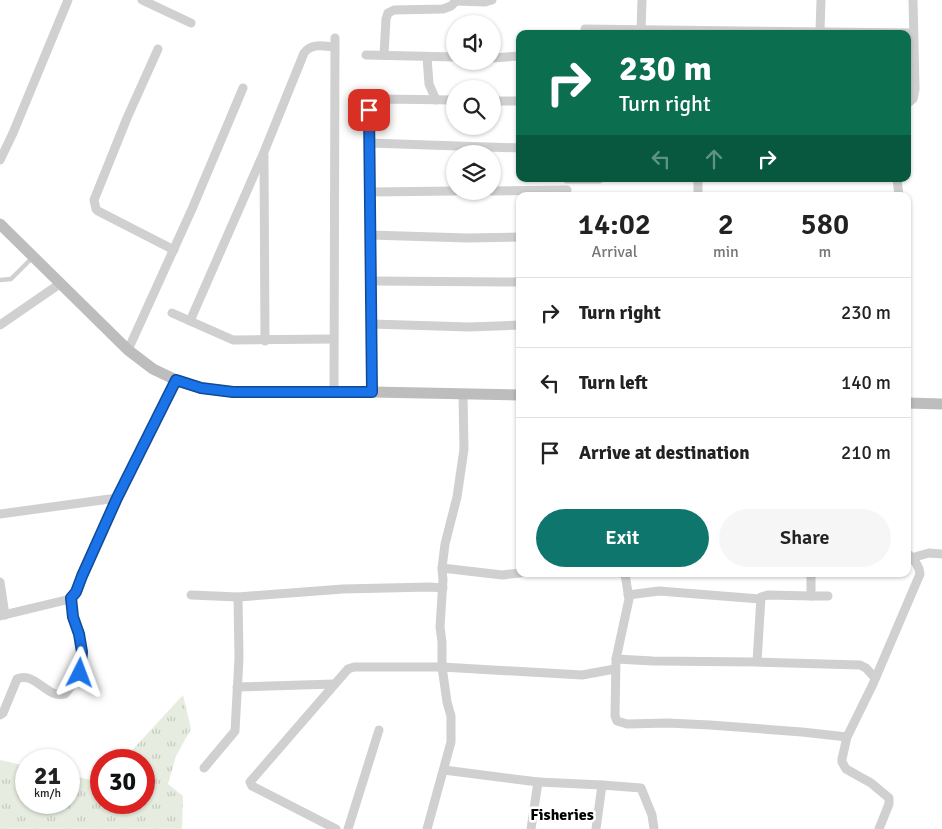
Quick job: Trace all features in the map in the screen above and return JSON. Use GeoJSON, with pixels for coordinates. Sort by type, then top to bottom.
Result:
{"type":"FeatureCollection","features":[{"type":"Feature","properties":{"kind":"main road"},"geometry":{"type":"LineString","coordinates":[[0,224],[128,350],[153,368],[176,380],[201,388],[233,392],[516,395]]}},
{"type":"Feature","properties":{"kind":"main road"},"geometry":{"type":"LineString","coordinates":[[911,403],[942,404]]}},
{"type":"Feature","properties":{"kind":"street"},"geometry":{"type":"LineString","coordinates":[[0,160],[68,0]]}},
{"type":"Feature","properties":{"kind":"street"},"geometry":{"type":"LineString","coordinates":[[142,0],[191,23]]}},
{"type":"Feature","properties":{"kind":"street"},"geometry":{"type":"LineString","coordinates":[[384,55],[388,13],[394,10],[443,9],[457,1],[485,2],[492,0]]}},
{"type":"Feature","properties":{"kind":"street"},"geometry":{"type":"LineString","coordinates":[[585,29],[641,30],[642,0]]}},
{"type":"Feature","properties":{"kind":"street"},"geometry":{"type":"LineString","coordinates":[[820,30],[822,0]]}},
{"type":"Feature","properties":{"kind":"street"},"geometry":{"type":"LineString","coordinates":[[911,100],[915,89],[912,33],[913,0]]}},
{"type":"Feature","properties":{"kind":"street"},"geometry":{"type":"LineString","coordinates":[[190,321],[264,152],[306,50],[314,46],[335,43],[334,393]]}},
{"type":"Feature","properties":{"kind":"street"},"geometry":{"type":"LineString","coordinates":[[158,49],[127,118],[94,200],[94,205],[98,211],[174,250]]}},
{"type":"Feature","properties":{"kind":"street"},"geometry":{"type":"LineString","coordinates":[[366,54],[446,57]]}},
{"type":"Feature","properties":{"kind":"street"},"geometry":{"type":"LineString","coordinates":[[501,57],[516,56]]}},
{"type":"Feature","properties":{"kind":"street"},"geometry":{"type":"LineString","coordinates":[[427,57],[429,84],[436,100]]}},
{"type":"Feature","properties":{"kind":"street"},"geometry":{"type":"LineString","coordinates":[[128,350],[174,250],[243,88]]}},
{"type":"Feature","properties":{"kind":"street"},"geometry":{"type":"LineString","coordinates":[[372,392],[370,104],[380,99],[446,100]]}},
{"type":"Feature","properties":{"kind":"street"},"geometry":{"type":"LineString","coordinates":[[501,101],[516,101]]}},
{"type":"Feature","properties":{"kind":"street"},"geometry":{"type":"LineString","coordinates":[[369,143],[516,148]]}},
{"type":"Feature","properties":{"kind":"street"},"geometry":{"type":"LineString","coordinates":[[264,152],[265,341]]}},
{"type":"Feature","properties":{"kind":"street"},"geometry":{"type":"LineString","coordinates":[[370,192],[446,191]]}},
{"type":"Feature","properties":{"kind":"street"},"geometry":{"type":"LineString","coordinates":[[501,191],[530,192]]}},
{"type":"Feature","properties":{"kind":"street"},"geometry":{"type":"LineString","coordinates":[[370,235],[516,237]]}},
{"type":"Feature","properties":{"kind":"street"},"geometry":{"type":"LineString","coordinates":[[371,282],[516,282]]}},
{"type":"Feature","properties":{"kind":"street"},"geometry":{"type":"LineString","coordinates":[[0,325],[61,283]]}},
{"type":"Feature","properties":{"kind":"street"},"geometry":{"type":"LineString","coordinates":[[172,313],[229,339],[265,341],[333,340]]}},
{"type":"Feature","properties":{"kind":"street"},"geometry":{"type":"LineString","coordinates":[[372,324],[469,327],[516,325]]}},
{"type":"Feature","properties":{"kind":"street"},"geometry":{"type":"LineString","coordinates":[[0,582],[3,616],[71,598],[76,592],[117,498],[176,380]]}},
{"type":"Feature","properties":{"kind":"street"},"geometry":{"type":"LineString","coordinates":[[427,829],[451,742],[452,725],[442,667],[440,627],[443,588],[442,568],[445,544],[457,497],[464,449],[463,395]]}},
{"type":"Feature","properties":{"kind":"street"},"geometry":{"type":"LineString","coordinates":[[0,514],[117,498]]}},
{"type":"Feature","properties":{"kind":"street"},"geometry":{"type":"LineString","coordinates":[[911,556],[942,554]]}},
{"type":"Feature","properties":{"kind":"street"},"geometry":{"type":"LineString","coordinates":[[879,829],[889,804],[889,798],[871,783],[843,766],[843,754],[848,737],[920,574],[920,568],[911,558]]}},
{"type":"Feature","properties":{"kind":"street"},"geometry":{"type":"LineString","coordinates":[[442,568],[502,575],[516,574]]}},
{"type":"Feature","properties":{"kind":"street"},"geometry":{"type":"LineString","coordinates":[[625,577],[628,604],[616,659],[615,716],[617,721],[621,723],[710,725],[848,737]]}},
{"type":"Feature","properties":{"kind":"street"},"geometry":{"type":"LineString","coordinates":[[810,577],[811,596]]}},
{"type":"Feature","properties":{"kind":"street"},"geometry":{"type":"LineString","coordinates":[[191,595],[238,597],[343,589],[443,588]]}},
{"type":"Feature","properties":{"kind":"street"},"geometry":{"type":"LineString","coordinates":[[628,594],[660,591],[760,599],[768,595],[828,596]]}},
{"type":"Feature","properties":{"kind":"street"},"geometry":{"type":"LineString","coordinates":[[204,768],[233,734],[236,723],[238,597]]}},
{"type":"Feature","properties":{"kind":"street"},"geometry":{"type":"LineString","coordinates":[[0,715],[3,713],[17,679],[21,677],[30,678],[58,695],[65,694],[76,681],[80,673],[82,652],[79,634],[73,617],[71,598]]}},
{"type":"Feature","properties":{"kind":"street"},"geometry":{"type":"LineString","coordinates":[[758,662],[760,599]]}},
{"type":"Feature","properties":{"kind":"street"},"geometry":{"type":"LineString","coordinates":[[616,659],[653,661],[733,660],[860,666],[866,668],[875,678]]}},
{"type":"Feature","properties":{"kind":"street"},"geometry":{"type":"LineString","coordinates":[[336,829],[250,784],[250,782],[347,670],[354,667],[442,667],[582,675],[616,669]]}},
{"type":"Feature","properties":{"kind":"street"},"geometry":{"type":"LineString","coordinates":[[237,688],[334,684]]}},
{"type":"Feature","properties":{"kind":"street"},"geometry":{"type":"LineString","coordinates":[[348,829],[379,730]]}},
{"type":"Feature","properties":{"kind":"street"},"geometry":{"type":"LineString","coordinates":[[444,770],[538,782],[641,788],[652,815],[654,829]]}},
{"type":"Feature","properties":{"kind":"street"},"geometry":{"type":"LineString","coordinates":[[531,829],[538,782]]}},
{"type":"Feature","properties":{"kind":"street"},"geometry":{"type":"LineString","coordinates":[[596,829],[602,785]]}},
{"type":"Feature","properties":{"kind":"lane"},"geometry":{"type":"LineString","coordinates":[[0,280],[11,279],[33,257]]}},
{"type":"Feature","properties":{"kind":"green space"},"geometry":{"type":"Polygon","coordinates":[[[183,695],[191,729],[176,756],[168,784],[183,796],[182,829],[0,829],[0,760],[15,763],[15,814],[80,814],[80,777],[90,780],[90,814],[155,814],[155,749],[133,749],[183,695]]]}},
{"type":"Feature","properties":{"kind":"district","name":"Fisheries"},"geometry":{"type":"Point","coordinates":[562,815]}},
{"type":"Feature","properties":{"kind":"route"},"geometry":{"type":"LineString","coordinates":[[80,673],[82,652],[79,634],[73,617],[71,598],[76,592],[117,498],[176,380],[201,388],[233,392],[372,392],[369,110]]}}]}
